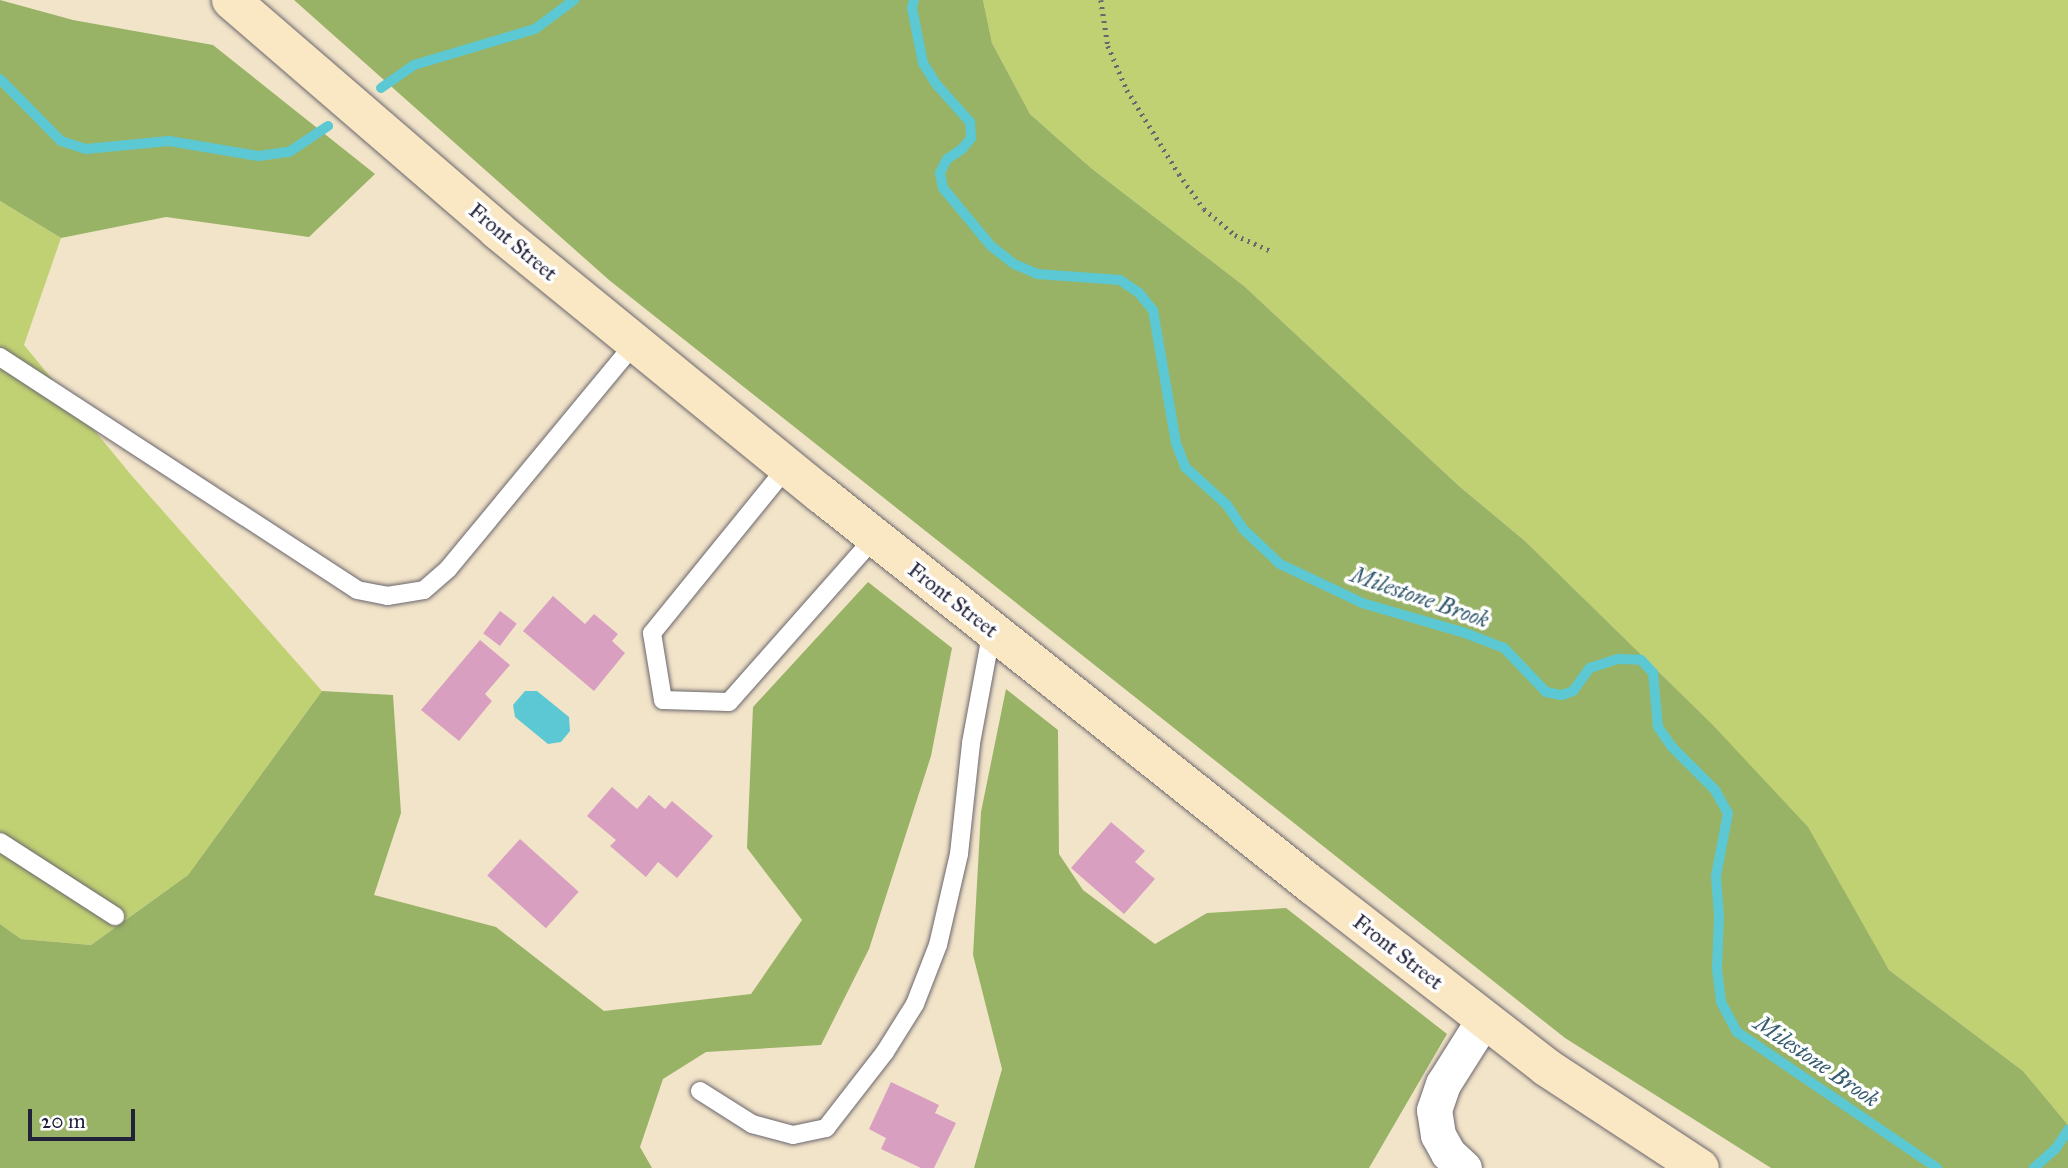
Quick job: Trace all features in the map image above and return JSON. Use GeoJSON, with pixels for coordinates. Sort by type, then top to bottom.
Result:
{"type":"FeatureCollection","features":[{"type":"Feature","properties":{"kind":"main road","name":"Front Street"},"geometry":{"type":"LineString","coordinates":[[231,0],[497,230],[875,537],[1546,1067],[1700,1168]]}},
{"type":"Feature","properties":{"kind":"street"},"geometry":{"type":"LineString","coordinates":[[1464,1168],[1448,1153],[1438,1135],[1434,1110],[1443,1084],[1484,1018]]}},
{"type":"Feature","properties":{"kind":"lane"},"geometry":{"type":"LineString","coordinates":[[0,357],[357,590],[387,596],[424,590],[448,569],[635,343]]}},
{"type":"Feature","properties":{"kind":"lane"},"geometry":{"type":"LineString","coordinates":[[787,467],[652,633],[663,700],[729,702],[875,537]]}},
{"type":"Feature","properties":{"kind":"lane"},"geometry":{"type":"LineString","coordinates":[[700,1091],[752,1124],[793,1135],[826,1128],[885,1052],[915,1004],[939,944],[960,854],[971,743],[992,630]]}},
{"type":"Feature","properties":{"kind":"lane"},"geometry":{"type":"LineString","coordinates":[[0,842],[115,916]]}},
{"type":"Feature","properties":{"kind":"path"},"geometry":{"type":"LineString","coordinates":[[1101,0],[1108,46],[1122,79],[1179,174],[1204,209],[1235,235],[1271,251]]}},
{"type":"Feature","properties":{"kind":"green space"},"geometry":{"type":"Polygon","coordinates":[[[0,0],[73,20],[213,45],[375,174],[309,237],[166,217],[61,238],[0,201],[0,0]]]}},
{"type":"Feature","properties":{"kind":"green space"},"geometry":{"type":"Polygon","coordinates":[[[294,0],[983,0],[992,43],[1030,114],[1091,168],[1244,286],[1459,486],[1525,541],[1710,722],[1808,827],[1889,970],[2023,1071],[2068,1125],[2068,1168],[1771,1168],[1565,1038],[609,280],[294,0]]]}},
{"type":"Feature","properties":{"kind":"green space"},"geometry":{"type":"Polygon","coordinates":[[[983,0],[2068,0],[2068,1125],[2023,1071],[1889,970],[1857,917],[1710,722],[1525,541],[1459,486],[1244,286],[1091,168],[1030,114],[992,43],[983,0]]]}},
{"type":"Feature","properties":{"kind":"green space"},"geometry":{"type":"Polygon","coordinates":[[[0,201],[61,238],[24,345],[132,476],[322,691],[188,875],[91,945],[21,939],[0,924],[0,201]]]}},
{"type":"Feature","properties":{"kind":"green space"},"geometry":{"type":"Polygon","coordinates":[[[868,582],[952,648],[931,756],[869,949],[821,1045],[706,1052],[663,1079],[640,1147],[652,1168],[0,1168],[0,924],[21,939],[91,945],[188,875],[322,691],[393,695],[401,813],[374,895],[496,927],[604,1011],[751,994],[802,920],[747,848],[753,707],[868,582]]]}},
{"type":"Feature","properties":{"kind":"green space"},"geometry":{"type":"Polygon","coordinates":[[[1006,689],[1058,730],[1059,854],[1083,890],[1155,944],[1207,913],[1286,908],[1447,1034],[1369,1168],[974,1168],[1002,1069],[973,955],[981,812],[1006,689]]]}},
{"type":"Feature","properties":{"kind":"water"},"geometry":{"type":"Polygon","coordinates":[[[525,691],[537,691],[569,717],[570,731],[561,742],[548,744],[515,717],[513,705],[525,691]]]}},
{"type":"Feature","properties":{"kind":"building"},"geometry":{"type":"Polygon","coordinates":[[[553,596],[585,624],[594,614],[618,634],[612,641],[625,653],[594,691],[523,631],[553,596]]]}},
{"type":"Feature","properties":{"kind":"building"},"geometry":{"type":"Polygon","coordinates":[[[500,611],[517,624],[500,646],[483,633],[500,611]]]}},
{"type":"Feature","properties":{"kind":"building"},"geometry":{"type":"Polygon","coordinates":[[[480,640],[510,665],[485,694],[492,701],[459,741],[421,710],[480,640]]]}},
{"type":"Feature","properties":{"kind":"building"},"geometry":{"type":"Polygon","coordinates":[[[612,787],[637,809],[649,795],[665,809],[672,801],[713,836],[677,878],[658,862],[646,877],[610,846],[616,840],[587,816],[612,787]]]}},
{"type":"Feature","properties":{"kind":"building"},"geometry":{"type":"Polygon","coordinates":[[[1111,822],[1145,851],[1135,862],[1155,879],[1124,914],[1071,868],[1111,822]]]}},
{"type":"Feature","properties":{"kind":"building"},"geometry":{"type":"Polygon","coordinates":[[[520,839],[579,892],[546,928],[487,875],[520,839]]]}},
{"type":"Feature","properties":{"kind":"building"},"geometry":{"type":"Polygon","coordinates":[[[891,1082],[939,1105],[935,1113],[956,1123],[934,1168],[921,1168],[881,1149],[886,1138],[869,1129],[891,1082]]]}},
{"type":"Feature","properties":{"kind":"waterway","name":"Milestone Brook"},"geometry":{"type":"LineString","coordinates":[[381,88],[414,65],[535,29],[574,0]]}},
{"type":"Feature","properties":{"kind":"waterway","name":"Milestone Brook"},"geometry":{"type":"LineString","coordinates":[[914,0],[912,8],[923,63],[937,85],[970,122],[971,138],[962,149],[947,159],[940,173],[943,188],[991,246],[1014,264],[1037,274],[1120,280],[1139,293],[1153,310],[1176,443],[1185,467],[1227,505],[1243,529],[1280,564],[1362,603],[1465,633],[1504,648],[1546,692],[1562,695],[1573,691],[1590,668],[1618,659],[1641,660],[1653,673],[1658,727],[1672,747],[1715,790],[1728,813],[1716,876],[1719,916],[1717,969],[1721,1002],[1737,1032],[1937,1168]]}},
{"type":"Feature","properties":{"kind":"waterway","name":"Milestone Brook"},"geometry":{"type":"LineString","coordinates":[[0,79],[61,141],[86,149],[169,141],[259,156],[289,152],[328,126]]}},
{"type":"Feature","properties":{"kind":"waterway","name":"Milestone Brook"},"geometry":{"type":"LineString","coordinates":[[2034,1168],[2056,1148],[2068,1130]]}}]}
